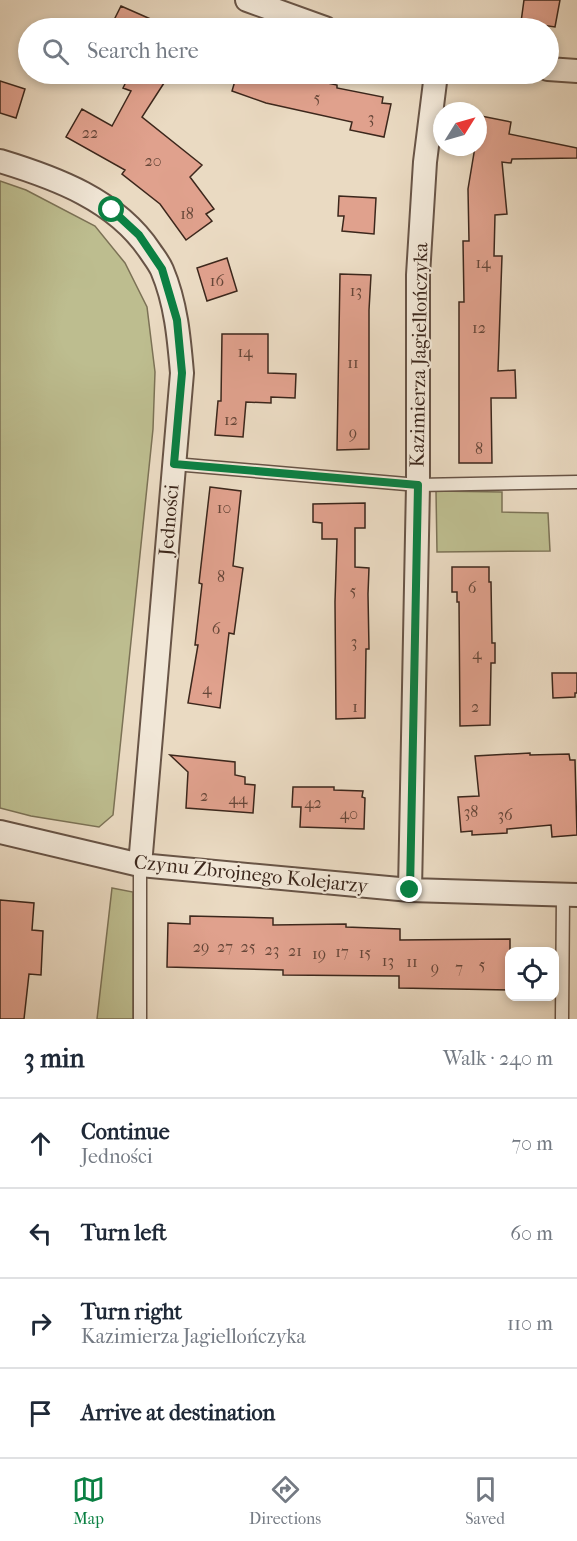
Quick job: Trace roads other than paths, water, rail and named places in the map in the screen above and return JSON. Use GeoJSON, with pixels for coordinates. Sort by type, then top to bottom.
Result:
{"type":"FeatureCollection","features":[{"type":"Feature","properties":{"kind":"street"},"geometry":{"type":"LineString","coordinates":[[247,0],[298,18]]}},
{"type":"Feature","properties":{"kind":"street"},"geometry":{"type":"LineString","coordinates":[[559,70],[577,71]]}},
{"type":"Feature","properties":{"kind":"street","name":"Kazimierza Jagiellończyka"},"geometry":{"type":"LineString","coordinates":[[410,890],[418,485],[418,275],[425,162],[435,84]]}},
{"type":"Feature","properties":{"kind":"street","name":"Jedności"},"geometry":{"type":"LineString","coordinates":[[0,160],[48,176],[112,210],[139,235],[162,269],[177,320],[182,373],[140,865]]}},
{"type":"Feature","properties":{"kind":"street","name":"Czynu Zbrojnego Kolejarzy"},"geometry":{"type":"LineString","coordinates":[[0,832],[140,865],[410,890],[570,895]]}},
{"type":"Feature","properties":{"kind":"lane"},"geometry":{"type":"LineString","coordinates":[[174,464],[418,485],[577,482]]}},
{"type":"Feature","properties":{"kind":"lane"},"geometry":{"type":"LineString","coordinates":[[140,865],[140,1019]]}},
{"type":"Feature","properties":{"kind":"lane"},"geometry":{"type":"LineString","coordinates":[[562,1019],[570,895]]}}]}
